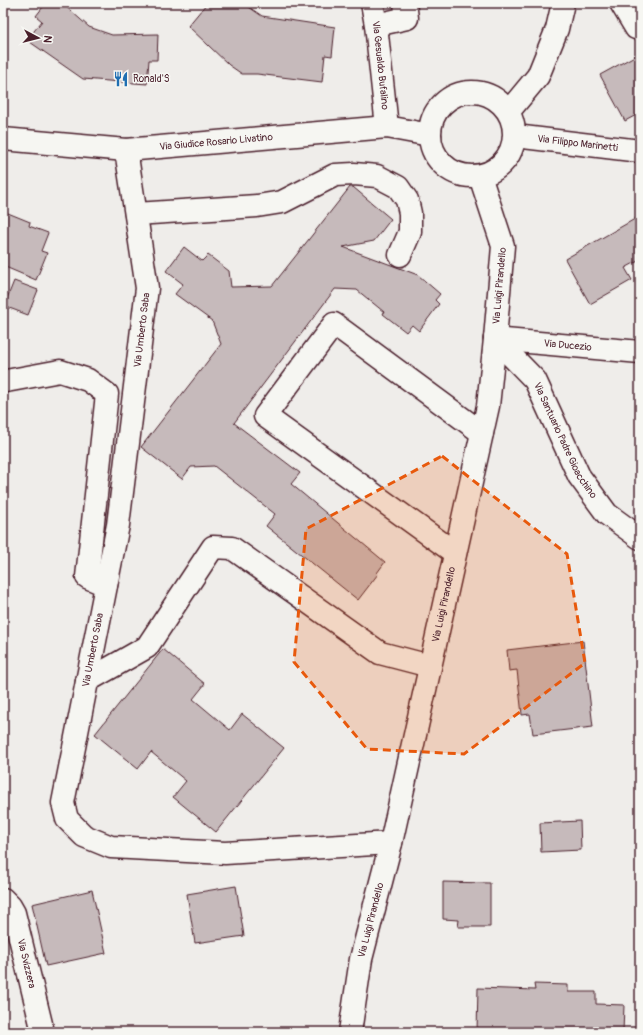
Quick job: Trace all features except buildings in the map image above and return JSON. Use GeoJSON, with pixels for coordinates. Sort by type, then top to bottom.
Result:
{"type":"FeatureCollection","features":[{"type":"Feature","properties":{"kind":"street","name":"Via Gesualdo Bufalino"},"geometry":{"type":"LineString","coordinates":[[372,3],[388,127]]}},
{"type":"Feature","properties":{"kind":"street"},"geometry":{"type":"LineString","coordinates":[[376,25],[407,18],[405,3]]}},
{"type":"Feature","properties":{"kind":"street"},"geometry":{"type":"LineString","coordinates":[[509,111],[538,76],[557,28],[563,3]]}},
{"type":"Feature","properties":{"kind":"street"},"geometry":{"type":"LineString","coordinates":[[621,3],[636,28]]}},
{"type":"Feature","properties":{"kind":"street"},"geometry":{"type":"LineString","coordinates":[[466,92],[480,92],[495,98],[509,111],[515,136],[513,148],[502,165],[491,172],[480,176],[465,176],[450,171],[435,156],[431,146],[431,122],[442,104],[452,96],[466,92]]}},
{"type":"Feature","properties":{"kind":"street","name":"Via Giudice Rosario Livatino"},"geometry":{"type":"LineString","coordinates":[[3,140],[126,150],[388,127],[430,136]]}},
{"type":"Feature","properties":{"kind":"street","name":"Via Filippo Marinetti"},"geometry":{"type":"LineString","coordinates":[[515,136],[640,151]]}},
{"type":"Feature","properties":{"kind":"street","name":"Via Umberto Saba"},"geometry":{"type":"LineString","coordinates":[[126,150],[147,288],[118,525],[63,803],[67,819],[84,836],[111,846],[225,853],[391,843]]}},
{"type":"Feature","properties":{"kind":"street"},"geometry":{"type":"LineString","coordinates":[[136,214],[257,206],[282,202],[335,175],[354,174],[377,176],[398,187],[407,200],[410,213],[410,232],[400,255]]}},
{"type":"Feature","properties":{"kind":"street","name":"Via Luigi Pirandello"},"geometry":{"type":"LineString","coordinates":[[350,1032],[361,959],[391,843],[488,406],[503,246],[480,176]]}},
{"type":"Feature","properties":{"kind":"street"},"geometry":{"type":"LineString","coordinates":[[455,554],[265,416],[334,324],[482,433]]}},
{"type":"Feature","properties":{"kind":"street","name":"Via Ducezio"},"geometry":{"type":"LineString","coordinates":[[495,339],[640,352]]}},
{"type":"Feature","properties":{"kind":"street","name":"Via Santuario Padre Gioacchino"},"geometry":{"type":"LineString","coordinates":[[495,339],[535,380],[579,476],[606,514],[640,538]]}},
{"type":"Feature","properties":{"kind":"street"},"geometry":{"type":"LineString","coordinates":[[6,382],[60,371],[88,380],[107,394],[87,577],[106,586]]}},
{"type":"Feature","properties":{"kind":"street"},"geometry":{"type":"LineString","coordinates":[[87,681],[148,648],[213,547],[232,548],[380,653],[430,666]]}},
{"type":"Feature","properties":{"kind":"street","name":"Via Svizzera"},"geometry":{"type":"LineString","coordinates":[[3,899],[14,913],[43,1032]]}},
{"type":"Feature","properties":{"kind":"highlighted area"},"geometry":{"type":"Polygon","coordinates":[[[442,456],[567,554],[585,663],[464,754],[367,749],[294,662],[306,529],[442,456]]]}},
{"type":"Feature","properties":{"kind":"place","name":"Ronald'S"},"geometry":{"type":"Point","coordinates":[121,79]}}]}
